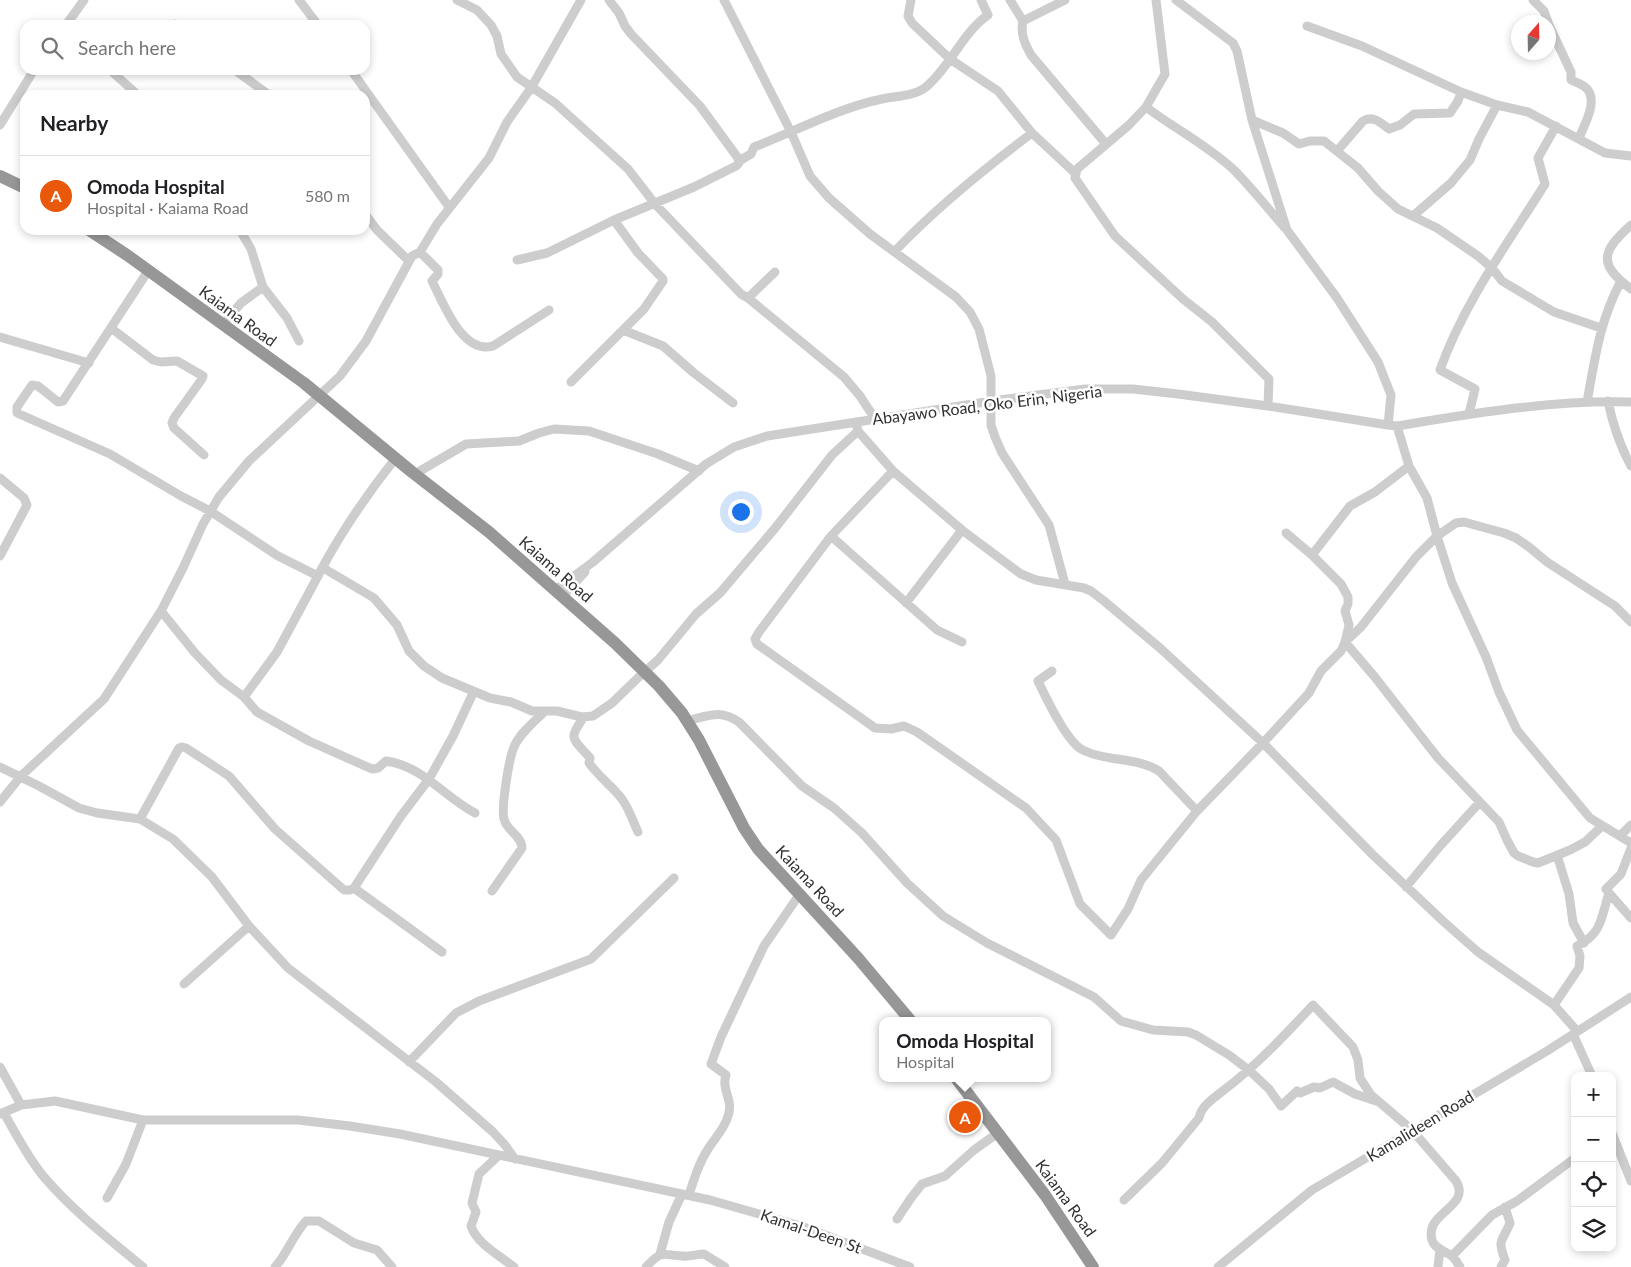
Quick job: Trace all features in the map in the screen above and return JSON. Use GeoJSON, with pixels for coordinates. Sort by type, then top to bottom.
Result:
{"type":"FeatureCollection","features":[{"type":"Feature","properties":{"kind":"highway"},"geometry":{"type":"LineString","coordinates":[[0,176],[20,186]]}},
{"type":"Feature","properties":{"kind":"highway"},"geometry":{"type":"LineString","coordinates":[[0,184],[20,193]]}},
{"type":"Feature","properties":{"kind":"highway","name":"Kaiama Road"},"geometry":{"type":"LineString","coordinates":[[96,235],[322,394],[395,458],[561,591]]}},
{"type":"Feature","properties":{"kind":"highway","name":"Kaiama Road"},"geometry":{"type":"LineString","coordinates":[[110,235],[228,318],[470,509],[680,700],[694,719],[714,754],[740,810],[757,838],[846,934],[915,1017]]}},
{"type":"Feature","properties":{"kind":"highway","name":"Kaiama Road"},"geometry":{"type":"LineString","coordinates":[[647,669],[682,712],[699,740],[728,800],[751,839],[766,859],[858,958],[907,1017]]}},
{"type":"Feature","properties":{"kind":"highway","name":"Kaiama Road"},"geometry":{"type":"LineString","coordinates":[[959,1082],[1059,1215],[1093,1267]]}},
{"type":"Feature","properties":{"kind":"highway","name":"Kaiama Road"},"geometry":{"type":"LineString","coordinates":[[967,1082],[1081,1236],[1100,1267]]}},
{"type":"Feature","properties":{"kind":"street"},"geometry":{"type":"LineString","coordinates":[[70,20],[84,0]]}},
{"type":"Feature","properties":{"kind":"street"},"geometry":{"type":"LineString","coordinates":[[299,0],[314,20]]}},
{"type":"Feature","properties":{"kind":"street"},"geometry":{"type":"LineString","coordinates":[[457,0],[477,10],[491,25],[498,36],[501,54],[517,77],[568,114],[628,169],[655,204],[741,294],[844,377],[860,396],[875,419]]}},
{"type":"Feature","properties":{"kind":"street"},"geometry":{"type":"LineString","coordinates":[[0,802],[21,776],[104,699],[161,611],[210,511],[219,497],[249,461],[340,376],[366,341],[412,256],[420,252],[437,224],[489,158],[507,122],[531,88],[581,0]]}},
{"type":"Feature","properties":{"kind":"street"},"geometry":{"type":"LineString","coordinates":[[609,0],[620,13],[625,26],[631,34],[700,106],[739,161]]}},
{"type":"Feature","properties":{"kind":"street"},"geometry":{"type":"LineString","coordinates":[[724,0],[791,132],[810,176],[822,191],[870,234],[956,297],[970,312],[978,329],[991,376],[991,425],[995,437],[1002,453],[1049,525],[1065,584]]}},
{"type":"Feature","properties":{"kind":"street"},"geometry":{"type":"LineString","coordinates":[[911,0],[908,16],[910,20],[950,59],[998,91],[1032,133],[1075,173]]}},
{"type":"Feature","properties":{"kind":"street"},"geometry":{"type":"LineString","coordinates":[[516,260],[547,253],[614,220],[655,204],[736,166],[739,161],[751,154],[754,146],[864,103],[916,92],[927,86],[950,59],[968,32],[988,15],[981,0]]}},
{"type":"Feature","properties":{"kind":"street"},"geometry":{"type":"LineString","coordinates":[[1010,0],[1022,21],[1021,29],[1024,43],[1031,55],[1106,144]]}},
{"type":"Feature","properties":{"kind":"street"},"geometry":{"type":"LineString","coordinates":[[1022,21],[1065,0]]}},
{"type":"Feature","properties":{"kind":"street"},"geometry":{"type":"LineString","coordinates":[[1156,0],[1164,74],[1146,107],[1129,125],[1077,169],[1075,178],[1115,236],[1183,299],[1212,322],[1269,379],[1268,406]]}},
{"type":"Feature","properties":{"kind":"street"},"geometry":{"type":"LineString","coordinates":[[1176,0],[1234,42],[1252,120],[1287,230]]}},
{"type":"Feature","properties":{"kind":"street"},"geometry":{"type":"LineString","coordinates":[[1533,0],[1544,11],[1545,15]]}},
{"type":"Feature","properties":{"kind":"street"},"geometry":{"type":"LineString","coordinates":[[1307,26],[1362,46],[1461,92],[1497,105],[1528,112],[1605,153],[1631,156]]}},
{"type":"Feature","properties":{"kind":"street"},"geometry":{"type":"LineString","coordinates":[[1556,40],[1571,72],[1571,80],[1584,86],[1590,94],[1592,102],[1590,112],[1579,138]]}},
{"type":"Feature","properties":{"kind":"street"},"geometry":{"type":"LineString","coordinates":[[22,90],[31,75]]}},
{"type":"Feature","properties":{"kind":"street"},"geometry":{"type":"LineString","coordinates":[[116,75],[132,90]]}},
{"type":"Feature","properties":{"kind":"street"},"geometry":{"type":"LineString","coordinates":[[242,75],[262,90]]}},
{"type":"Feature","properties":{"kind":"street"},"geometry":{"type":"LineString","coordinates":[[355,75],[365,90]]}},
{"type":"Feature","properties":{"kind":"street"},"geometry":{"type":"LineString","coordinates":[[1337,151],[1363,120],[1373,118],[1389,129],[1400,126],[1414,114],[1450,113],[1458,102],[1461,92]]}},
{"type":"Feature","properties":{"kind":"street"},"geometry":{"type":"LineString","coordinates":[[0,125],[20,93]]}},
{"type":"Feature","properties":{"kind":"street"},"geometry":{"type":"LineString","coordinates":[[370,96],[450,207]]}},
{"type":"Feature","properties":{"kind":"street"},"geometry":{"type":"LineString","coordinates":[[1413,216],[1451,183],[1470,160],[1497,105]]}},
{"type":"Feature","properties":{"kind":"street"},"geometry":{"type":"LineString","coordinates":[[1146,107],[1197,141],[1234,170],[1287,230],[1337,298],[1378,362],[1391,395],[1393,426],[1409,466],[1427,498],[1452,583],[1486,657],[1499,692],[1518,730],[1578,806],[1590,818],[1631,843]]}},
{"type":"Feature","properties":{"kind":"street"},"geometry":{"type":"LineString","coordinates":[[1252,120],[1283,133],[1299,144],[1310,141],[1324,142],[1358,168],[1378,191],[1398,209],[1437,228],[1478,256],[1492,268],[1502,282],[1554,312],[1601,328]]}},
{"type":"Feature","properties":{"kind":"street"},"geometry":{"type":"LineString","coordinates":[[1469,414],[1475,388],[1440,370],[1455,333],[1492,268],[1545,184],[1538,158],[1556,126]]}},
{"type":"Feature","properties":{"kind":"street"},"geometry":{"type":"LineString","coordinates":[[895,251],[921,224],[974,177],[1032,133]]}},
{"type":"Feature","properties":{"kind":"street"},"geometry":{"type":"LineString","coordinates":[[571,382],[644,309],[663,281],[638,253],[614,220]]}},
{"type":"Feature","properties":{"kind":"street"},"geometry":{"type":"LineString","coordinates":[[370,221],[409,261]]}},
{"type":"Feature","properties":{"kind":"street"},"geometry":{"type":"LineString","coordinates":[[1631,225],[1615,241],[1607,257],[1607,265],[1631,289]]}},
{"type":"Feature","properties":{"kind":"street"},"geometry":{"type":"LineString","coordinates":[[243,235],[251,249],[263,286],[286,318],[299,341]]}},
{"type":"Feature","properties":{"kind":"street"},"geometry":{"type":"LineString","coordinates":[[420,252],[438,270],[438,274],[432,281],[453,322],[464,337],[473,343],[488,348],[493,346],[548,310]]}},
{"type":"Feature","properties":{"kind":"street"},"geometry":{"type":"LineString","coordinates":[[148,271],[63,401],[58,402],[38,386],[32,385],[17,407],[17,413],[110,454],[210,511],[278,556],[320,573]]}},
{"type":"Feature","properties":{"kind":"street"},"geometry":{"type":"LineString","coordinates":[[748,298],[775,272]]}},
{"type":"Feature","properties":{"kind":"street"},"geometry":{"type":"LineString","coordinates":[[1587,402],[1601,328],[1611,299],[1621,281]]}},
{"type":"Feature","properties":{"kind":"street"},"geometry":{"type":"LineString","coordinates":[[228,318],[241,303],[263,286]]}},
{"type":"Feature","properties":{"kind":"street"},"geometry":{"type":"LineString","coordinates":[[111,328],[153,360],[161,362],[177,361],[203,376],[172,423],[174,428],[204,455]]}},
{"type":"Feature","properties":{"kind":"street"},"geometry":{"type":"LineString","coordinates":[[623,330],[663,346],[733,403]]}},
{"type":"Feature","properties":{"kind":"street"},"geometry":{"type":"LineString","coordinates":[[0,337],[89,363]]}},
{"type":"Feature","properties":{"kind":"street","name":"Abayawo Road, Oko Erin, Nigeria"},"geometry":{"type":"LineString","coordinates":[[561,591],[706,464],[734,447],[767,436],[857,426],[875,419],[1085,389],[1133,389],[1268,406],[1393,426],[1528,405],[1631,401]]}},
{"type":"Feature","properties":{"kind":"street"},"geometry":{"type":"LineString","coordinates":[[1608,401],[1613,425],[1621,448],[1631,466]]}},
{"type":"Feature","properties":{"kind":"street"},"geometry":{"type":"LineString","coordinates":[[320,573],[325,569],[374,598],[397,625],[409,652],[424,666],[442,678],[490,698],[511,702],[532,711],[557,712],[584,717],[593,716],[599,713],[658,660],[696,614],[720,593],[857,426],[893,471],[962,530],[1021,574],[1036,580],[1065,584],[1091,591],[1160,648],[1263,743],[1372,855],[1444,922],[1478,952],[1554,1005],[1575,1033],[1590,1072]]}},
{"type":"Feature","properties":{"kind":"street"},"geometry":{"type":"LineString","coordinates":[[420,471],[466,444],[519,441],[539,433],[554,430],[589,431],[658,454],[699,471]]}},
{"type":"Feature","properties":{"kind":"street"},"geometry":{"type":"LineString","coordinates":[[244,697],[277,652],[334,546],[395,458]]}},
{"type":"Feature","properties":{"kind":"street"},"geometry":{"type":"LineString","coordinates":[[1312,555],[1350,506],[1375,492],[1409,466]]}},
{"type":"Feature","properties":{"kind":"street"},"geometry":{"type":"LineString","coordinates":[[893,471],[831,536],[759,632],[755,639],[757,644],[875,728],[891,729],[904,726],[917,732],[1026,808],[1056,840],[1080,904],[1111,935],[1128,909],[1141,880],[1197,810],[1309,693],[1320,671],[1341,651],[1345,642],[1349,624],[1344,611],[1348,604],[1348,597],[1341,584],[1312,555],[1286,533]]}},
{"type":"Feature","properties":{"kind":"street"},"geometry":{"type":"LineString","coordinates":[[0,478],[24,498],[27,505],[0,556]]}},
{"type":"Feature","properties":{"kind":"street"},"geometry":{"type":"LineString","coordinates":[[1345,642],[1362,627],[1416,557],[1437,536],[1456,523],[1464,522],[1504,533],[1529,546],[1547,562],[1608,600],[1631,622]]}},
{"type":"Feature","properties":{"kind":"street"},"geometry":{"type":"LineString","coordinates":[[906,603],[962,530]]}},
{"type":"Feature","properties":{"kind":"street"},"geometry":{"type":"LineString","coordinates":[[831,536],[937,630],[962,642]]}},
{"type":"Feature","properties":{"kind":"street"},"geometry":{"type":"LineString","coordinates":[[161,611],[195,653],[221,680],[244,697],[257,712],[309,741],[372,769],[378,768],[384,762],[389,761],[407,766],[429,779],[475,813]]}},
{"type":"Feature","properties":{"kind":"street"},"geometry":{"type":"LineString","coordinates":[[1345,642],[1438,758],[1499,822],[1514,853],[1518,856],[1538,863],[1585,842],[1602,826]]}},
{"type":"Feature","properties":{"kind":"street"},"geometry":{"type":"LineString","coordinates":[[1052,671],[1038,681],[1072,742],[1082,750],[1094,755],[1152,766],[1160,771],[1197,810]]}},
{"type":"Feature","properties":{"kind":"street"},"geometry":{"type":"LineString","coordinates":[[140,819],[179,748],[186,748],[229,776],[275,829],[344,890],[350,890],[354,888],[401,816],[429,779],[453,736],[474,691]]}},
{"type":"Feature","properties":{"kind":"street"},"geometry":{"type":"LineString","coordinates":[[492,891],[522,848],[522,842],[504,821],[503,805],[512,751],[517,741],[544,712]]}},
{"type":"Feature","properties":{"kind":"street"},"geometry":{"type":"LineString","coordinates":[[694,719],[718,713],[730,716],[739,722],[802,786],[834,808],[862,833],[907,883],[943,916],[987,942],[1094,997],[1121,1021],[1153,1030],[1196,1034],[1250,1071],[1269,1089],[1281,1106],[1297,1092],[1300,1093],[1314,1087],[1320,1088],[1334,1082],[1355,1094],[1379,1102]]}},
{"type":"Feature","properties":{"kind":"street"},"geometry":{"type":"LineString","coordinates":[[584,717],[575,728],[574,740],[590,758],[589,764],[598,776],[609,784],[623,801],[638,832]]}},
{"type":"Feature","properties":{"kind":"street"},"geometry":{"type":"LineString","coordinates":[[0,766],[79,808],[97,813],[140,819],[173,839],[212,877],[249,926],[288,968],[436,1082],[493,1132],[515,1159]]}},
{"type":"Feature","properties":{"kind":"street"},"geometry":{"type":"LineString","coordinates":[[1406,887],[1436,850],[1480,802]]}},
{"type":"Feature","properties":{"kind":"street"},"geometry":{"type":"LineString","coordinates":[[1620,836],[1631,825]]}},
{"type":"Feature","properties":{"kind":"street"},"geometry":{"type":"LineString","coordinates":[[1631,848],[1621,874],[1606,889],[1631,918]]}},
{"type":"Feature","properties":{"kind":"street"},"geometry":{"type":"LineString","coordinates":[[1557,855],[1569,894],[1573,923],[1584,943]]}},
{"type":"Feature","properties":{"kind":"street"},"geometry":{"type":"LineString","coordinates":[[409,1062],[456,1013],[479,1001],[591,959],[674,878]]}},
{"type":"Feature","properties":{"kind":"street"},"geometry":{"type":"LineString","coordinates":[[354,888],[442,952]]}},
{"type":"Feature","properties":{"kind":"street"},"geometry":{"type":"LineString","coordinates":[[1554,1005],[1579,968],[1580,956],[1578,946],[1589,939],[1598,929],[1609,893]]}},
{"type":"Feature","properties":{"kind":"street"},"geometry":{"type":"LineString","coordinates":[[646,1267],[660,1254],[669,1222],[728,1116],[730,1105],[723,1084],[726,1075],[711,1064],[712,1058],[726,1024],[764,946],[799,895]]}},
{"type":"Feature","properties":{"kind":"street"},"geometry":{"type":"LineString","coordinates":[[184,984],[249,926]]}},
{"type":"Feature","properties":{"kind":"street","name":"Kamalideen Road"},"geometry":{"type":"LineString","coordinates":[[1218,1267],[1312,1190],[1631,998]]}},
{"type":"Feature","properties":{"kind":"street"},"geometry":{"type":"LineString","coordinates":[[1124,1200],[1162,1163],[1199,1118],[1200,1111],[1250,1071],[1313,1005],[1356,1053],[1360,1078],[1371,1095],[1412,1130],[1461,1188],[1460,1196],[1434,1223],[1432,1230],[1432,1241],[1440,1249],[1452,1256],[1460,1267]]}},
{"type":"Feature","properties":{"kind":"street"},"geometry":{"type":"LineString","coordinates":[[0,1067],[22,1105]]}},
{"type":"Feature","properties":{"kind":"street","name":"Kamal-Deen St"},"geometry":{"type":"LineString","coordinates":[[2,1113],[22,1105],[55,1101],[143,1120],[298,1120],[400,1134],[710,1200],[801,1226],[910,1267]]}},
{"type":"Feature","properties":{"kind":"street"},"geometry":{"type":"LineString","coordinates":[[2,1113],[44,1177],[81,1215],[143,1267]]}},
{"type":"Feature","properties":{"kind":"street"},"geometry":{"type":"LineString","coordinates":[[107,1198],[126,1164],[143,1120]]}},
{"type":"Feature","properties":{"kind":"street"},"geometry":{"type":"LineString","coordinates":[[897,1218],[922,1184],[945,1176],[974,1150],[998,1133]]}},
{"type":"Feature","properties":{"kind":"street"},"geometry":{"type":"LineString","coordinates":[[1616,1143],[1631,1181]]}},
{"type":"Feature","properties":{"kind":"street"},"geometry":{"type":"LineString","coordinates":[[1616,1155],[1622,1158]]}},
{"type":"Feature","properties":{"kind":"street"},"geometry":{"type":"LineString","coordinates":[[498,1156],[479,1174],[472,1203],[476,1212],[471,1226],[474,1234],[481,1241],[514,1267]]}},
{"type":"Feature","properties":{"kind":"street"},"geometry":{"type":"LineString","coordinates":[[1452,1256],[1492,1215],[1531,1192],[1571,1161]]}},
{"type":"Feature","properties":{"kind":"street"},"geometry":{"type":"LineString","coordinates":[[1501,1267],[1505,1260],[1501,1249],[1501,1239],[1510,1224],[1505,1207]]}},
{"type":"Feature","properties":{"kind":"street"},"geometry":{"type":"LineString","coordinates":[[275,1267],[306,1221],[319,1221],[363,1247],[377,1250],[392,1267]]}},
{"type":"Feature","properties":{"kind":"street"},"geometry":{"type":"LineString","coordinates":[[1438,1267],[1440,1249]]}},
{"type":"Feature","properties":{"kind":"street"},"geometry":{"type":"LineString","coordinates":[[660,1254],[665,1253],[685,1257],[704,1254],[724,1267]]}},
{"type":"Feature","properties":{"kind":"place","name":"Omoda Hospital"},"geometry":{"type":"Point","coordinates":[965,1117]}}]}
